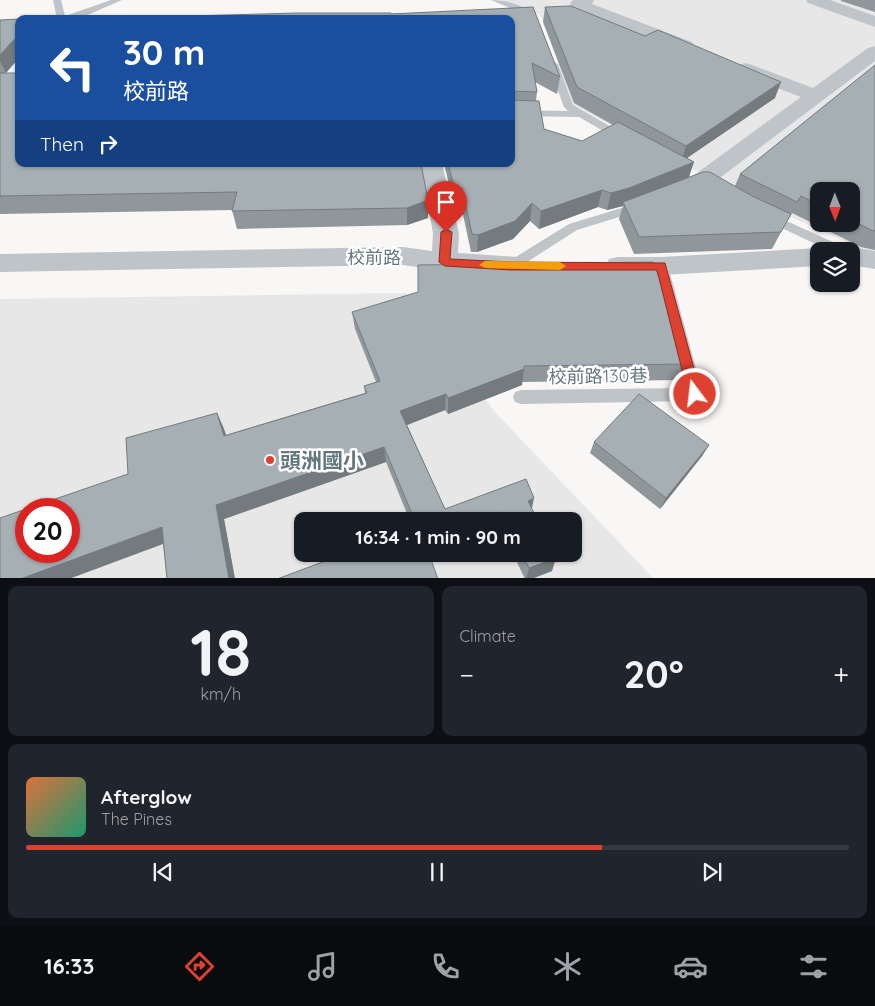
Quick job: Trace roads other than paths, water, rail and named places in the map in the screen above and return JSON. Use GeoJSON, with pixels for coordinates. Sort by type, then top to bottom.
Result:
{"type":"FeatureCollection","features":[{"type":"Feature","properties":{"kind":"street"},"geometry":{"type":"LineString","coordinates":[[586,0],[578,4],[706,54]]}},
{"type":"Feature","properties":{"kind":"street"},"geometry":{"type":"LineString","coordinates":[[814,0],[875,22]]}},
{"type":"Feature","properties":{"kind":"street"},"geometry":{"type":"LineString","coordinates":[[698,182],[875,52]]}},
{"type":"Feature","properties":{"kind":"street"},"geometry":{"type":"LineString","coordinates":[[724,61],[816,96]]}},
{"type":"Feature","properties":{"kind":"street"},"geometry":{"type":"LineString","coordinates":[[432,167],[446,232],[445,262]]}},
{"type":"Feature","properties":{"kind":"street","name":"校前路"},"geometry":{"type":"LineString","coordinates":[[0,263],[402,256],[445,262],[511,266],[558,266]]}},
{"type":"Feature","properties":{"kind":"street"},"geometry":{"type":"LineString","coordinates":[[595,266],[661,266],[810,257]]}},
{"type":"Feature","properties":{"kind":"street"},"geometry":{"type":"LineString","coordinates":[[860,258],[875,260]]}},
{"type":"Feature","properties":{"kind":"lane"},"geometry":{"type":"LineString","coordinates":[[57,0],[61,15]]}},
{"type":"Feature","properties":{"kind":"lane"},"geometry":{"type":"LineString","coordinates":[[80,15],[118,0]]}},
{"type":"Feature","properties":{"kind":"lane"},"geometry":{"type":"LineString","coordinates":[[495,0],[518,8],[536,19],[540,28]]}},
{"type":"Feature","properties":{"kind":"lane"},"geometry":{"type":"LineString","coordinates":[[549,54],[569,108],[632,142]]}},
{"type":"Feature","properties":{"kind":"lane"},"geometry":{"type":"LineString","coordinates":[[515,114],[580,114]]}},
{"type":"Feature","properties":{"kind":"lane"},"geometry":{"type":"LineString","coordinates":[[511,266],[573,227],[647,203]]}},
{"type":"Feature","properties":{"kind":"lane"},"geometry":{"type":"LineString","coordinates":[[758,212],[822,242]]}},
{"type":"Feature","properties":{"kind":"lane"},"geometry":{"type":"LineString","coordinates":[[860,261],[875,269]]}},
{"type":"Feature","properties":{"kind":"lane","name":"校前路130巷"},"geometry":{"type":"LineString","coordinates":[[520,397],[695,394],[661,266]]}},
{"type":"Feature","properties":{"kind":"place","name":"頭洲國小"},"geometry":{"type":"Point","coordinates":[270,460]}}]}
